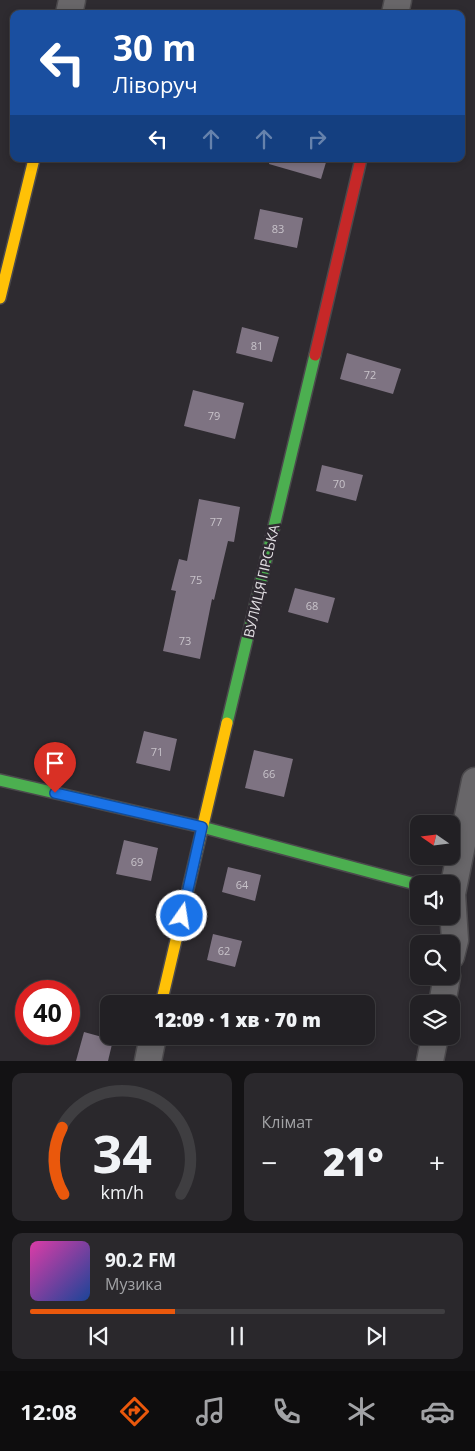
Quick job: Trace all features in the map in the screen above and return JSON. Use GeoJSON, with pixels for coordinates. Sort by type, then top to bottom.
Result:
{"type":"FeatureCollection","features":[{"type":"Feature","properties":{"kind":"street"},"geometry":{"type":"LineString","coordinates":[[0,298],[33,162]]}},
{"type":"Feature","properties":{"kind":"street","name":"ВУЛИЦЯ ГІРСЬКА"},"geometry":{"type":"LineString","coordinates":[[163,995],[360,162]]}},
{"type":"Feature","properties":{"kind":"street"},"geometry":{"type":"LineString","coordinates":[[0,780],[202,827],[410,883]]}},
{"type":"Feature","properties":{"kind":"street"},"geometry":{"type":"LineString","coordinates":[[460,890],[475,781]]}},
{"type":"Feature","properties":{"kind":"street"},"geometry":{"type":"LineString","coordinates":[[148,1061],[152,1045]]}},
{"type":"Feature","properties":{"kind":"street"},"geometry":{"type":"LineString","coordinates":[[430,1061],[433,1045]]}},
{"type":"Feature","properties":{"kind":"building"},"geometry":{"type":"Polygon","coordinates":[[[269,162],[326,162],[321,179],[269,164],[269,162]]]}},
{"type":"Feature","properties":{"kind":"building"},"geometry":{"type":"Polygon","coordinates":[[[260,209],[303,218],[297,248],[254,239],[260,209]]]}},
{"type":"Feature","properties":{"kind":"building"},"geometry":{"type":"Polygon","coordinates":[[[242,327],[279,337],[272,362],[236,353],[242,327]]]}},
{"type":"Feature","properties":{"kind":"building"},"geometry":{"type":"Polygon","coordinates":[[[347,353],[401,369],[393,394],[340,379],[347,353]]]}},
{"type":"Feature","properties":{"kind":"building"},"geometry":{"type":"Polygon","coordinates":[[[193,390],[244,403],[235,439],[184,426],[193,390]]]}},
{"type":"Feature","properties":{"kind":"building"},"geometry":{"type":"Polygon","coordinates":[[[322,465],[363,475],[356,501],[316,491],[322,465]]]}},
{"type":"Feature","properties":{"kind":"building"},"geometry":{"type":"Polygon","coordinates":[[[199,499],[240,507],[234,542],[228,541],[214,600],[212,599],[200,659],[163,651],[176,591],[171,590],[179,559],[187,561],[199,499]]]}},
{"type":"Feature","properties":{"kind":"building"},"geometry":{"type":"Polygon","coordinates":[[[295,588],[335,598],[328,623],[288,612],[295,588]]]}},
{"type":"Feature","properties":{"kind":"building"},"geometry":{"type":"Polygon","coordinates":[[[144,731],[177,739],[170,771],[136,763],[144,731]]]}},
{"type":"Feature","properties":{"kind":"building"},"geometry":{"type":"Polygon","coordinates":[[[254,750],[293,759],[284,797],[245,788],[254,750]]]}},
{"type":"Feature","properties":{"kind":"building"},"geometry":{"type":"Polygon","coordinates":[[[124,840],[158,848],[151,881],[116,874],[124,840]]]}},
{"type":"Feature","properties":{"kind":"building"},"geometry":{"type":"Polygon","coordinates":[[[228,867],[261,875],[255,901],[222,892],[228,867]]]}},
{"type":"Feature","properties":{"kind":"building"},"geometry":{"type":"Polygon","coordinates":[[[213,934],[242,941],[235,967],[207,960],[213,934]]]}},
{"type":"Feature","properties":{"kind":"building"},"geometry":{"type":"Polygon","coordinates":[[[84,1032],[100,1036],[100,1045],[112,1045],[108,1061],[76,1061],[84,1032]]]}},
{"type":"Feature","properties":{"kind":"traffic: fast"},"geometry":{"type":"LineString","coordinates":[[227,723],[315,355]]}},
{"type":"Feature","properties":{"kind":"traffic: fast"},"geometry":{"type":"LineString","coordinates":[[0,780],[202,827],[410,883]]}},
{"type":"Feature","properties":{"kind":"traffic: slow"},"geometry":{"type":"LineString","coordinates":[[0,298],[33,162]]}},
{"type":"Feature","properties":{"kind":"traffic: slow"},"geometry":{"type":"LineString","coordinates":[[163,995],[227,723]]}},
{"type":"Feature","properties":{"kind":"traffic: jam"},"geometry":{"type":"LineString","coordinates":[[315,355],[360,162]]}},
{"type":"Feature","properties":{"kind":"route"},"geometry":{"type":"LineString","coordinates":[[55,793],[202,827],[182,916]]}}]}
